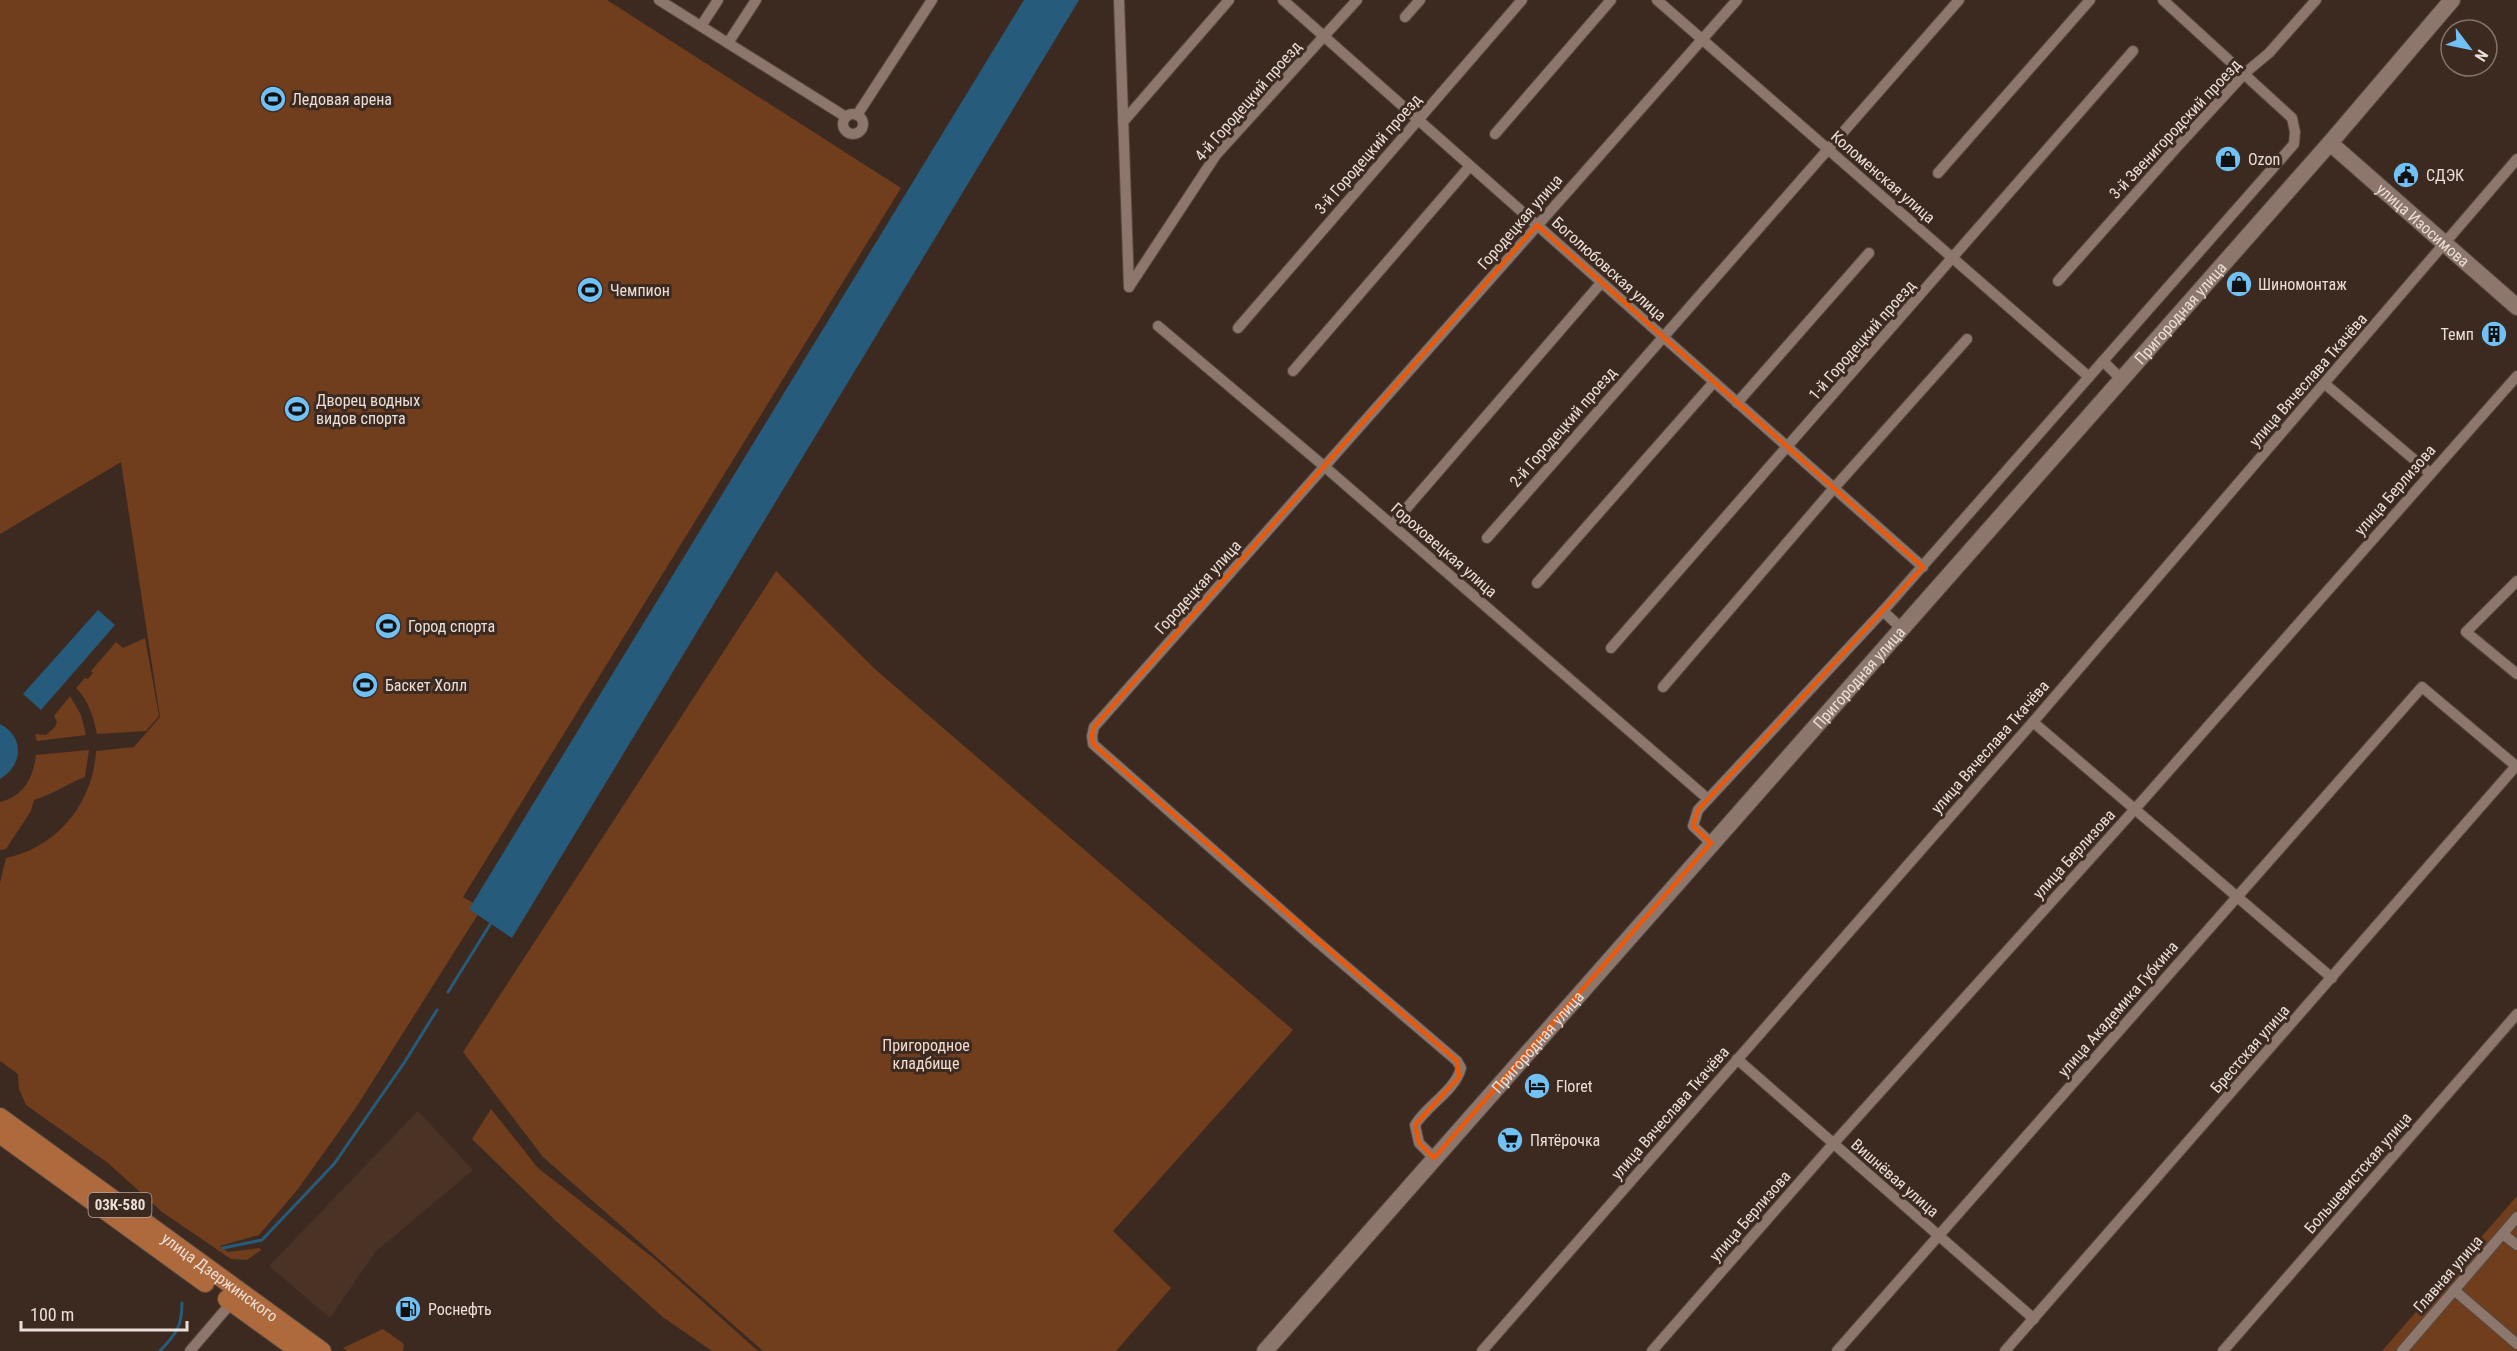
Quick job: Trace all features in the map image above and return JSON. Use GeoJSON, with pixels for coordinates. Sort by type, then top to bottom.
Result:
{"type":"FeatureCollection","features":[{"type":"Feature","properties":{"kind":"main road","name":"улица Дзержинского"},"geometry":{"type":"LineString","coordinates":[[0,1118],[236,1297],[299,1351]]}},
{"type":"Feature","properties":{"kind":"main road","name":"улица Дзержинского"},"geometry":{"type":"LineString","coordinates":[[0,1134],[236,1297],[322,1351]]}},
{"type":"Feature","properties":{"kind":"street"},"geometry":{"type":"LineString","coordinates":[[659,0],[852,116],[932,0]]}},
{"type":"Feature","properties":{"kind":"street"},"geometry":{"type":"LineString","coordinates":[[701,26],[718,0]]}},
{"type":"Feature","properties":{"kind":"street"},"geometry":{"type":"LineString","coordinates":[[728,43],[756,0]]}},
{"type":"Feature","properties":{"kind":"street"},"geometry":{"type":"LineString","coordinates":[[1119,0],[1123,122]]}},
{"type":"Feature","properties":{"kind":"street"},"geometry":{"type":"LineString","coordinates":[[1123,122],[1228,0]]}},
{"type":"Feature","properties":{"kind":"street","name":"Боголюбовская улица"},"geometry":{"type":"LineString","coordinates":[[1283,0],[1923,567]]}},
{"type":"Feature","properties":{"kind":"street","name":"4-й Городецкий проезд"},"geometry":{"type":"LineString","coordinates":[[1123,122],[1129,287],[1216,155],[1357,0]]}},
{"type":"Feature","properties":{"kind":"street"},"geometry":{"type":"LineString","coordinates":[[1405,17],[1419,0]]}},
{"type":"Feature","properties":{"kind":"street","name":"3-й Городецкий проезд"},"geometry":{"type":"LineString","coordinates":[[1238,328],[1522,0]]}},
{"type":"Feature","properties":{"kind":"street"},"geometry":{"type":"LineString","coordinates":[[1495,134],[1611,0]]}},
{"type":"Feature","properties":{"kind":"street","name":"Коломенская улица"},"geometry":{"type":"LineString","coordinates":[[1657,0],[2089,377]]}},
{"type":"Feature","properties":{"kind":"street","name":"Городецкая улица"},"geometry":{"type":"LineString","coordinates":[[1434,1158],[1419,1143],[1415,1125],[1459,1077],[1461,1068],[1457,1061],[1314,939],[1093,744],[1094,727],[1737,0]]}},
{"type":"Feature","properties":{"kind":"street"},"geometry":{"type":"LineString","coordinates":[[1829,150],[1959,0]]}},
{"type":"Feature","properties":{"kind":"street"},"geometry":{"type":"LineString","coordinates":[[1938,173],[2090,0]]}},
{"type":"Feature","properties":{"kind":"street"},"geometry":{"type":"LineString","coordinates":[[1711,843],[1693,826],[1698,810],[1923,567],[2294,144],[2295,132],[2292,118],[2163,0]]}},
{"type":"Feature","properties":{"kind":"street","name":"3-й Звенигородский проезд"},"geometry":{"type":"LineString","coordinates":[[2058,281],[2245,73],[2269,52],[2316,0]]}},
{"type":"Feature","properties":{"kind":"street","name":"Пригородная улица"},"geometry":{"type":"LineString","coordinates":[[1265,1351],[2330,143],[2452,0]]}},
{"type":"Feature","properties":{"kind":"street","name":"1-й Городецкий проезд"},"geometry":{"type":"LineString","coordinates":[[1611,648],[2133,51]]}},
{"type":"Feature","properties":{"kind":"street","name":"улица Изосимова"},"geometry":{"type":"LineString","coordinates":[[2330,143],[2517,307]]}},
{"type":"Feature","properties":{"kind":"street","name":"2-й Городецкий проезд"},"geometry":{"type":"LineString","coordinates":[[1487,538],[1829,150]]}},
{"type":"Feature","properties":{"kind":"street","name":"улица Вячеслава Ткачёва"},"geometry":{"type":"LineString","coordinates":[[1482,1351],[2033,722],[2517,159]]}},
{"type":"Feature","properties":{"kind":"street"},"geometry":{"type":"LineString","coordinates":[[1293,371],[1470,165]]}},
{"type":"Feature","properties":{"kind":"street"},"geometry":{"type":"LineString","coordinates":[[1737,403],[1869,253]]}},
{"type":"Feature","properties":{"kind":"street"},"geometry":{"type":"LineString","coordinates":[[1392,525],[1602,283]]}},
{"type":"Feature","properties":{"kind":"street","name":"Гороховецкая улица"},"geometry":{"type":"LineString","coordinates":[[1158,326],[1325,467],[1708,799]]}},
{"type":"Feature","properties":{"kind":"street"},"geometry":{"type":"LineString","coordinates":[[1662,687],[1834,488],[1967,339]]}},
{"type":"Feature","properties":{"kind":"street"},"geometry":{"type":"LineString","coordinates":[[2103,361],[2121,379]]}},
{"type":"Feature","properties":{"kind":"street","name":"улица Берлизова"},"geometry":{"type":"LineString","coordinates":[[1652,1351],[1833,1144],[2135,809],[2517,376]]}},
{"type":"Feature","properties":{"kind":"street"},"geometry":{"type":"LineString","coordinates":[[1537,583],[1714,382]]}},
{"type":"Feature","properties":{"kind":"street"},"geometry":{"type":"LineString","coordinates":[[2325,384],[2430,473]]}},
{"type":"Feature","properties":{"kind":"street"},"geometry":{"type":"LineString","coordinates":[[2517,581],[2466,632],[2517,674]]}},
{"type":"Feature","properties":{"kind":"street"},"geometry":{"type":"LineString","coordinates":[[1883,611],[1901,628]]}},
{"type":"Feature","properties":{"kind":"street","name":"улица Академика Губкина"},"geometry":{"type":"LineString","coordinates":[[1837,1351],[2422,687],[2516,766]]}},
{"type":"Feature","properties":{"kind":"street"},"geometry":{"type":"LineString","coordinates":[[2033,722],[2332,978]]}},
{"type":"Feature","properties":{"kind":"street","name":"Брестская улица"},"geometry":{"type":"LineString","coordinates":[[2005,1351],[2516,766]]}},
{"type":"Feature","properties":{"kind":"street","name":"Большевистская улица"},"geometry":{"type":"LineString","coordinates":[[2223,1351],[2517,1014]]}},
{"type":"Feature","properties":{"kind":"street","name":"Вишнёвая улица"},"geometry":{"type":"LineString","coordinates":[[1737,1059],[2034,1319]]}},
{"type":"Feature","properties":{"kind":"street","name":"Главная улица"},"geometry":{"type":"LineString","coordinates":[[2404,1350],[2517,1217]]}},
{"type":"Feature","properties":{"kind":"street"},"geometry":{"type":"LineString","coordinates":[[2503,1233],[2517,1245]]}},
{"type":"Feature","properties":{"kind":"street"},"geometry":{"type":"LineString","coordinates":[[2454,1290],[2517,1344]]}},
{"type":"Feature","properties":{"kind":"street"},"geometry":{"type":"LineString","coordinates":[[190,1351],[236,1297]]}},
{"type":"Feature","properties":{"kind":"highlighted area"},"geometry":{"type":"Polygon","coordinates":[[[1537,225],[1923,567],[1698,810],[1693,826],[1711,843],[1434,1158],[1419,1143],[1415,1125],[1459,1077],[1457,1061],[1093,744],[1092,736],[1094,727],[1537,225]]]}},
{"type":"Feature","properties":{"kind":"shaded area"},"geometry":{"type":"Polygon","coordinates":[[[418,1111],[473,1170],[375,1252],[330,1318],[269,1266],[418,1111]]]}},
{"type":"Feature","properties":{"kind":"green space","name":"Город спорта"},"geometry":{"type":"Polygon","coordinates":[[[0,0],[607,0],[901,188],[463,897],[482,908],[357,1106],[298,1189],[259,1235],[220,1246],[228,1252],[259,1248],[261,1250],[247,1260],[231,1259],[162,1212],[108,1163],[26,1105],[19,1089],[18,1074],[0,1061],[0,883],[6,858],[42,844],[69,820],[80,805],[88,788],[96,751],[134,747],[160,717],[121,462],[0,534],[0,0]]]}},
{"type":"Feature","properties":{"kind":"green space","name":"Пригородное кладбище"},"geometry":{"type":"Polygon","coordinates":[[[776,571],[876,670],[1293,1030],[1113,1231],[1171,1288],[1116,1351],[763,1351],[543,1157],[463,1052],[776,571]]]}},
{"type":"Feature","properties":{"kind":"green space"},"geometry":{"type":"Polygon","coordinates":[[[145,638],[159,716],[146,731],[97,734],[90,709],[76,688],[85,678],[88,679],[93,673],[91,671],[116,642],[123,648],[145,638]]]}},
{"type":"Feature","properties":{"kind":"green space"},"geometry":{"type":"Polygon","coordinates":[[[70,696],[81,715],[86,735],[37,741],[35,734],[46,735],[55,727],[57,722],[54,716],[70,696]]]}},
{"type":"Feature","properties":{"kind":"green space"},"geometry":{"type":"Polygon","coordinates":[[[89,750],[85,777],[34,800],[31,811],[6,849],[0,850],[0,802],[15,795],[26,785],[36,755],[89,750]]]}},
{"type":"Feature","properties":{"kind":"green space"},"geometry":{"type":"Polygon","coordinates":[[[491,1109],[538,1168],[656,1260],[758,1351],[712,1351],[664,1318],[556,1221],[472,1139],[491,1109]]]}},
{"type":"Feature","properties":{"kind":"green space"},"geometry":{"type":"Polygon","coordinates":[[[2517,1196],[2517,1351],[2382,1351],[2517,1196]]]}},
{"type":"Feature","properties":{"kind":"green space"},"geometry":{"type":"Polygon","coordinates":[[[383,1329],[404,1344],[403,1351],[347,1351],[343,1348],[383,1329]]]}},
{"type":"Feature","properties":{"kind":"water"},"geometry":{"type":"Polygon","coordinates":[[[1024,0],[1079,0],[512,938],[469,909],[1024,0]]]}},
{"type":"Feature","properties":{"kind":"water"},"geometry":{"type":"Polygon","coordinates":[[[98,610],[115,625],[41,710],[23,694],[98,610]]]}},
{"type":"Feature","properties":{"kind":"water"},"geometry":{"type":"Polygon","coordinates":[[[0,724],[14,736],[18,751],[13,766],[0,779],[0,724]]]}},
{"type":"Feature","properties":{"kind":"waterway"},"geometry":{"type":"LineString","coordinates":[[448,992],[491,923]]}},
{"type":"Feature","properties":{"kind":"waterway"},"geometry":{"type":"LineString","coordinates":[[223,1248],[262,1240],[334,1164],[404,1063],[437,1010]]}},
{"type":"Feature","properties":{"kind":"waterway"},"geometry":{"type":"LineString","coordinates":[[160,1351],[177,1330],[182,1303]]}},
{"type":"Feature","properties":{"kind":"place","name":"Ледовая арена"},"geometry":{"type":"Point","coordinates":[273,99]}},
{"type":"Feature","properties":{"kind":"place","name":"Ozon"},"geometry":{"type":"Point","coordinates":[2228,159]}},
{"type":"Feature","properties":{"kind":"place","name":"СДЭК"},"geometry":{"type":"Point","coordinates":[2406,175]}},
{"type":"Feature","properties":{"kind":"place","name":"Шиномонтаж"},"geometry":{"type":"Point","coordinates":[2239,284]}},
{"type":"Feature","properties":{"kind":"place","name":"Чемпион"},"geometry":{"type":"Point","coordinates":[590,290]}},
{"type":"Feature","properties":{"kind":"place","name":"Темп"},"geometry":{"type":"Point","coordinates":[2494,334]}},
{"type":"Feature","properties":{"kind":"place","name":"Дворец водных видов спорта"},"geometry":{"type":"Point","coordinates":[297,409]}},
{"type":"Feature","properties":{"kind":"place","name":"Город спорта"},"geometry":{"type":"Point","coordinates":[388,626]}},
{"type":"Feature","properties":{"kind":"place","name":"Баскет Холл"},"geometry":{"type":"Point","coordinates":[365,685]}},
{"type":"Feature","properties":{"kind":"place","name":"Floret"},"geometry":{"type":"Point","coordinates":[1537,1086]}},
{"type":"Feature","properties":{"kind":"place","name":"Пятёрочка"},"geometry":{"type":"Point","coordinates":[1510,1140]}},
{"type":"Feature","properties":{"kind":"place","name":"Роснефть"},"geometry":{"type":"Point","coordinates":[408,1309]}}]}
